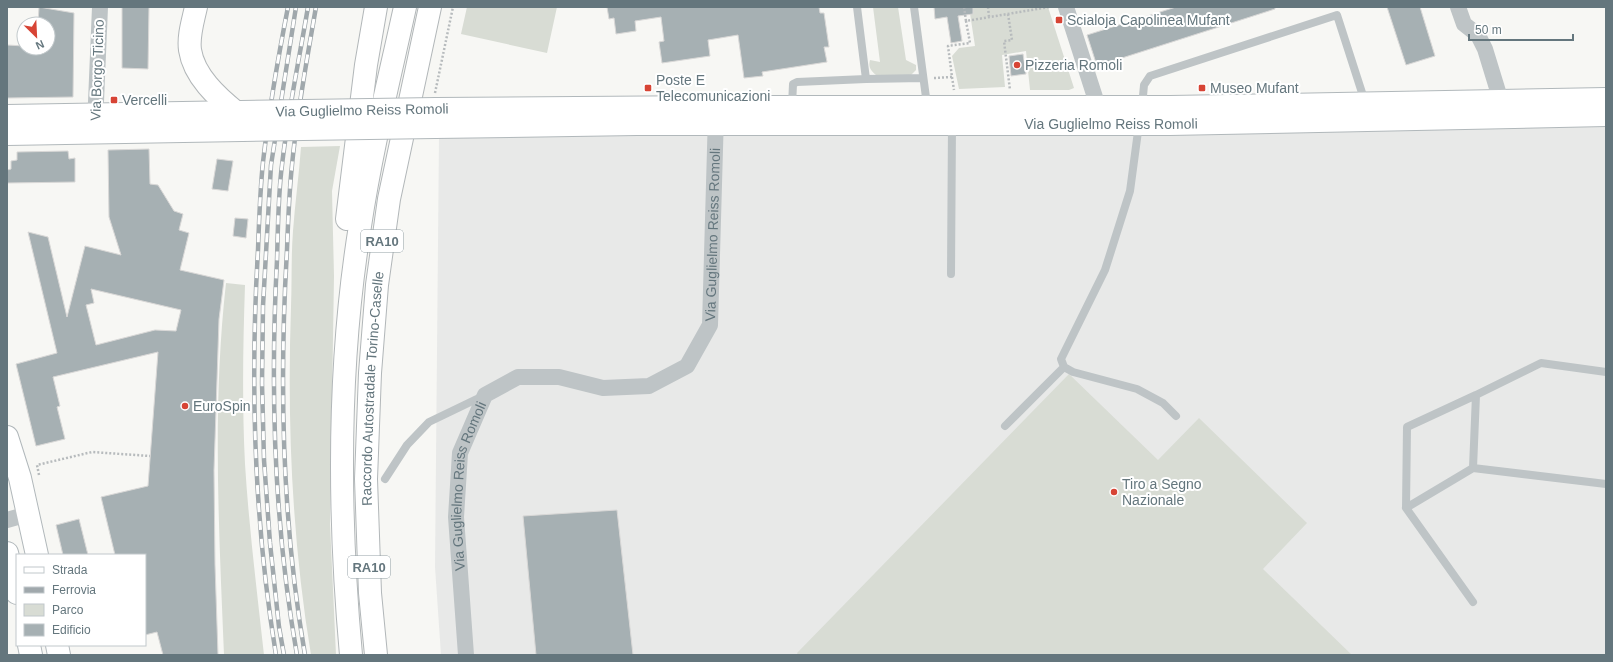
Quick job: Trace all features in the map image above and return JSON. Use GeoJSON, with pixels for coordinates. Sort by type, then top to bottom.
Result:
{"type":"FeatureCollection","features":[{"type":"Feature","properties":{"kind":"main road"},"geometry":{"type":"LineString","coordinates":[[196,7],[190,35],[190,50],[195,64],[209,86],[240,118]]}},
{"type":"Feature","properties":{"kind":"main road","name":"RA10"},"geometry":{"type":"LineString","coordinates":[[349,314],[345,270],[348,210],[366,65],[376,7]]}},
{"type":"Feature","properties":{"kind":"main road","name":"Raccordo Autostradale Torino-Caselle"},"geometry":{"type":"LineString","coordinates":[[352,655],[346,593],[342,472],[342,418],[349,314],[360,225],[405,7]]}},
{"type":"Feature","properties":{"kind":"main road","name":"Raccordo Autostradale Torino-Caselle"},"geometry":{"type":"LineString","coordinates":[[376,655],[370,593],[366,479],[370,373],[377,285],[389,199],[430,7]]}},
{"type":"Feature","properties":{"kind":"main road","name":"Via Guglielmo Reiss Romoli"},"geometry":{"type":"LineString","coordinates":[[7,134],[95,124],[240,118],[434,115],[928,116],[953,108],[1101,116],[1140,116],[1503,109],[1606,99]]}},
{"type":"Feature","properties":{"kind":"main road","name":"Via Guglielmo Reiss Romoli"},"geometry":{"type":"LineString","coordinates":[[1503,109],[1606,115]]}},
{"type":"Feature","properties":{"kind":"main road","name":"Via Guglielmo Reiss Romoli"},"geometry":{"type":"LineString","coordinates":[[7,116],[95,124]]}},
{"type":"Feature","properties":{"kind":"main road"},"geometry":{"type":"LineString","coordinates":[[7,438],[20,478],[37,554]]}},
{"type":"Feature","properties":{"kind":"main road"},"geometry":{"type":"LineString","coordinates":[[7,554],[16,590]]}},
{"type":"Feature","properties":{"kind":"street","name":"Via Borgo Ticino"},"geometry":{"type":"LineString","coordinates":[[95,124],[100,7]]}},
{"type":"Feature","properties":{"kind":"street"},"geometry":{"type":"LineString","coordinates":[[1066,7],[1101,116]]}},
{"type":"Feature","properties":{"kind":"street"},"geometry":{"type":"LineString","coordinates":[[1458,7],[1464,24],[1478,35],[1485,49],[1503,109]]}},
{"type":"Feature","properties":{"kind":"street","name":"Via Guglielmo Reiss Romoli"},"geometry":{"type":"LineString","coordinates":[[466,655],[456,517],[460,453],[485,395],[518,377],[558,377],[603,388],[649,386],[686,366],[710,325],[716,115]]}},
{"type":"Feature","properties":{"kind":"street"},"geometry":{"type":"LineString","coordinates":[[7,520],[28,514]]}},
{"type":"Feature","properties":{"kind":"lane"},"geometry":{"type":"LineString","coordinates":[[857,7],[866,79]]}},
{"type":"Feature","properties":{"kind":"lane"},"geometry":{"type":"LineString","coordinates":[[914,7],[928,116]]}},
{"type":"Feature","properties":{"kind":"lane"},"geometry":{"type":"LineString","coordinates":[[1176,416],[1163,403],[1137,389],[1073,372],[1064,367],[1061,359],[1105,270],[1130,191],[1144,85],[1150,76],[1337,15],[1366,112]]}},
{"type":"Feature","properties":{"kind":"lane"},"geometry":{"type":"LineString","coordinates":[[792,115],[792,90],[794,84],[797,82],[923,78]]}},
{"type":"Feature","properties":{"kind":"lane"},"geometry":{"type":"LineString","coordinates":[[951,274],[953,108]]}},
{"type":"Feature","properties":{"kind":"lane"},"geometry":{"type":"LineString","coordinates":[[1473,602],[1406,508],[1407,427],[1541,363],[1606,372]]}},
{"type":"Feature","properties":{"kind":"lane"},"geometry":{"type":"LineString","coordinates":[[1005,426],[1064,367]]}},
{"type":"Feature","properties":{"kind":"lane"},"geometry":{"type":"LineString","coordinates":[[385,479],[407,445],[429,422],[485,395]]}},
{"type":"Feature","properties":{"kind":"lane"},"geometry":{"type":"LineString","coordinates":[[1472,468],[1476,395]]}},
{"type":"Feature","properties":{"kind":"lane"},"geometry":{"type":"LineString","coordinates":[[1406,508],[1472,468],[1606,484]]}},
{"type":"Feature","properties":{"kind":"path"},"geometry":{"type":"LineString","coordinates":[[434,115],[453,7]]}},
{"type":"Feature","properties":{"kind":"path"},"geometry":{"type":"LineString","coordinates":[[953,108],[952,77],[948,46],[970,43],[964,7]]}},
{"type":"Feature","properties":{"kind":"path"},"geometry":{"type":"LineString","coordinates":[[988,7],[989,17]]}},
{"type":"Feature","properties":{"kind":"path"},"geometry":{"type":"LineString","coordinates":[[966,21],[1048,7]]}},
{"type":"Feature","properties":{"kind":"path"},"geometry":{"type":"LineString","coordinates":[[1008,14],[1012,40],[1004,41],[1010,94]]}},
{"type":"Feature","properties":{"kind":"path"},"geometry":{"type":"LineString","coordinates":[[923,78],[952,77]]}},
{"type":"Feature","properties":{"kind":"path"},"geometry":{"type":"LineString","coordinates":[[39,475],[37,465],[92,452],[150,456]]}},
{"type":"Feature","properties":{"kind":"shaded area"},"geometry":{"type":"Polygon","coordinates":[[[1606,125],[1606,655],[441,655],[435,567],[439,136],[1606,125]]]}},
{"type":"Feature","properties":{"kind":"green space"},"geometry":{"type":"Polygon","coordinates":[[[467,7],[557,7],[547,53],[461,34],[467,7]]]}},
{"type":"Feature","properties":{"kind":"green space"},"geometry":{"type":"Polygon","coordinates":[[[873,7],[898,7],[906,60],[916,65],[916,70],[910,76],[876,75],[870,69],[870,60],[880,62],[873,7]]]}},
{"type":"Feature","properties":{"kind":"green space"},"geometry":{"type":"Polygon","coordinates":[[[969,7],[1048,7],[1074,88],[1069,90],[1030,90],[1026,51],[1002,55],[1005,87],[959,89],[952,56],[959,48],[975,46],[969,7]]]}},
{"type":"Feature","properties":{"kind":"green space"},"geometry":{"type":"Polygon","coordinates":[[[340,146],[332,191],[334,276],[330,524],[336,655],[311,655],[299,568],[292,481],[290,351],[292,241],[301,147],[340,146]]]}},
{"type":"Feature","properties":{"kind":"green space"},"geometry":{"type":"Polygon","coordinates":[[[226,283],[245,285],[243,419],[245,464],[264,655],[224,655],[219,516],[218,422],[219,376],[226,283]]]}},
{"type":"Feature","properties":{"kind":"green space","name":"Tiro a Segno Nazionale"},"geometry":{"type":"Polygon","coordinates":[[[1069,374],[1158,460],[1199,418],[1307,523],[1263,569],[1352,655],[798,655],[797,653],[1069,374]]]}},
{"type":"Feature","properties":{"kind":"building"},"geometry":{"type":"Polygon","coordinates":[[[39,7],[74,13],[73,97],[7,98],[7,45],[16,46],[16,56],[56,56],[56,16],[38,16],[39,7]]]}},
{"type":"Feature","properties":{"kind":"building"},"geometry":{"type":"Polygon","coordinates":[[[122,7],[149,7],[148,69],[122,68],[122,7]]]}},
{"type":"Feature","properties":{"kind":"building"},"geometry":{"type":"Polygon","coordinates":[[[607,7],[819,7],[820,13],[824,13],[829,47],[824,47],[827,62],[762,72],[763,76],[744,78],[738,35],[708,40],[710,56],[662,63],[659,42],[664,41],[661,17],[635,21],[636,31],[616,34],[614,18],[609,19],[607,7]]]}},
{"type":"Feature","properties":{"kind":"building"},"geometry":{"type":"Polygon","coordinates":[[[934,7],[973,7],[973,14],[958,16],[962,41],[951,43],[947,17],[935,19],[934,7]]]}},
{"type":"Feature","properties":{"kind":"building"},"geometry":{"type":"Polygon","coordinates":[[[1176,7],[1275,7],[1275,9],[1097,66],[1087,35],[1176,7]]]}},
{"type":"Feature","properties":{"kind":"building"},"geometry":{"type":"Polygon","coordinates":[[[1387,7],[1420,7],[1435,56],[1406,65],[1387,7]]]}},
{"type":"Feature","properties":{"kind":"building","name":"Pizzeria Romoli"},"geometry":{"type":"Polygon","coordinates":[[[1023,54],[1026,74],[1011,76],[1009,56],[1023,54]]]}},
{"type":"Feature","properties":{"kind":"building"},"geometry":{"type":"Polygon","coordinates":[[[149,149],[150,184],[158,185],[174,211],[183,214],[179,230],[189,233],[180,270],[224,280],[219,319],[214,470],[218,655],[163,655],[157,632],[146,635],[146,554],[115,554],[101,497],[148,486],[158,352],[53,377],[60,406],[57,407],[65,439],[36,446],[16,364],[57,353],[28,232],[48,237],[67,317],[85,246],[121,255],[109,217],[108,150],[149,149]],[[91,289],[94,303],[86,305],[96,345],[155,330],[176,331],[181,310],[91,289]]]}},
{"type":"Feature","properties":{"kind":"building"},"geometry":{"type":"Polygon","coordinates":[[[68,151],[69,159],[75,158],[75,182],[7,183],[7,170],[11,169],[11,161],[17,160],[17,152],[68,151]]]}},
{"type":"Feature","properties":{"kind":"building"},"geometry":{"type":"Polygon","coordinates":[[[217,159],[233,161],[228,191],[212,189],[217,159]]]}},
{"type":"Feature","properties":{"kind":"building"},"geometry":{"type":"Polygon","coordinates":[[[235,218],[248,219],[246,238],[233,236],[235,218]]]}},
{"type":"Feature","properties":{"kind":"building"},"geometry":{"type":"Polygon","coordinates":[[[617,510],[633,655],[536,655],[523,516],[617,510]]]}},
{"type":"Feature","properties":{"kind":"building"},"geometry":{"type":"Polygon","coordinates":[[[79,519],[88,554],[63,554],[56,525],[79,519]]]}},
{"type":"Feature","properties":{"kind":"railway"},"geometry":{"type":"LineString","coordinates":[[276,655],[263,554],[259,504],[254,402],[254,351],[259,217],[263,162],[274,84],[288,7]]}},
{"type":"Feature","properties":{"kind":"railway"},"geometry":{"type":"LineString","coordinates":[[284,655],[279,627],[270,543],[264,460],[262,383],[263,306],[271,165],[296,7]]}},
{"type":"Feature","properties":{"kind":"railway"},"geometry":{"type":"LineString","coordinates":[[297,655],[283,557],[279,507],[274,408],[274,359],[278,212],[284,145],[308,7]]}},
{"type":"Feature","properties":{"kind":"railway"},"geometry":{"type":"LineString","coordinates":[[305,655],[291,555],[287,504],[284,453],[283,352],[291,176],[299,105],[316,7]]}},
{"type":"Feature","properties":{"kind":"place","name":"Scialoja Capolinea Mufant"},"geometry":{"type":"Point","coordinates":[1059,20]}},
{"type":"Feature","properties":{"kind":"place","name":"Pizzeria Romoli"},"geometry":{"type":"Point","coordinates":[1017,65]}},
{"type":"Feature","properties":{"kind":"place","name":"Poste E Telecomunicazioni"},"geometry":{"type":"Point","coordinates":[648,88]}},
{"type":"Feature","properties":{"kind":"place","name":"Museo Mufant"},"geometry":{"type":"Point","coordinates":[1202,88]}},
{"type":"Feature","properties":{"kind":"place","name":"Vercelli"},"geometry":{"type":"Point","coordinates":[114,100]}},
{"type":"Feature","properties":{"kind":"place","name":"EuroSpin"},"geometry":{"type":"Point","coordinates":[185,406]}},
{"type":"Feature","properties":{"kind":"place","name":"Tiro a Segno Nazionale"},"geometry":{"type":"Point","coordinates":[1114,492]}}]}
